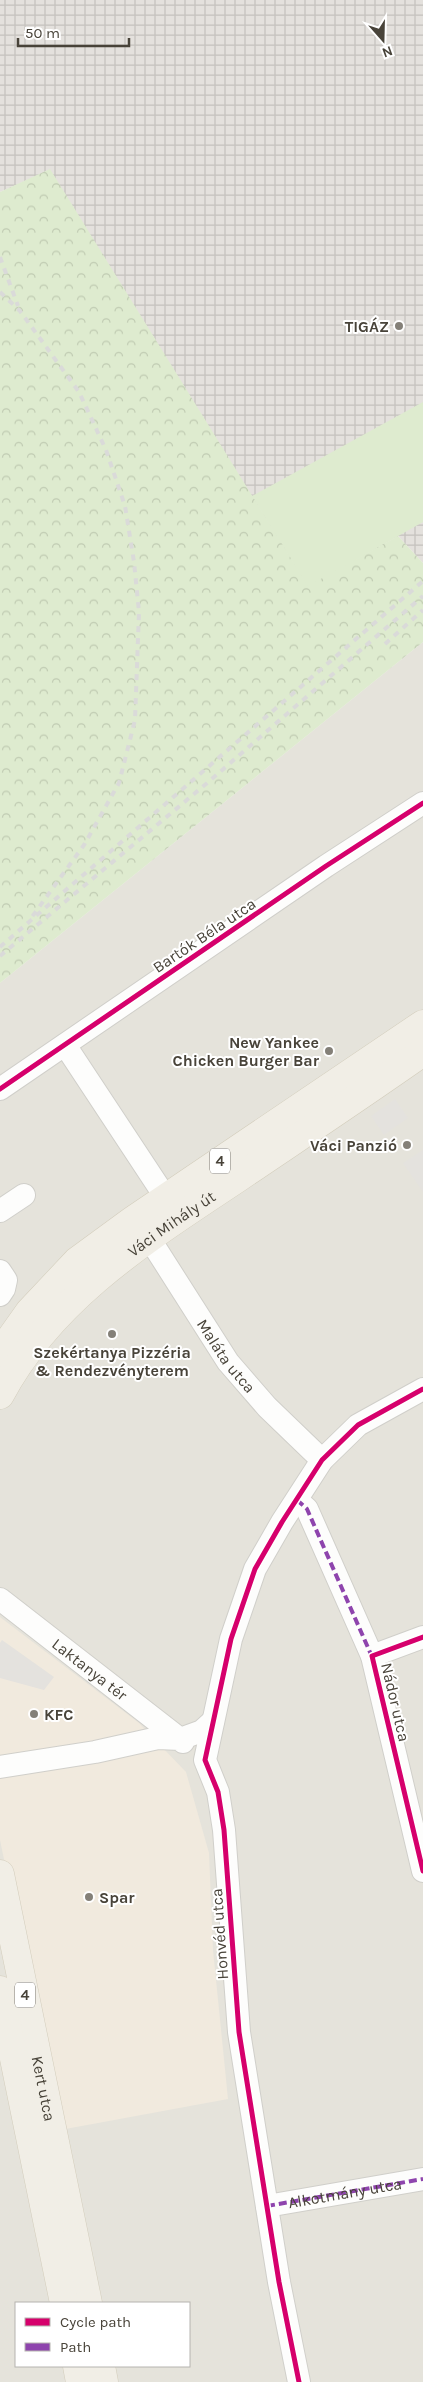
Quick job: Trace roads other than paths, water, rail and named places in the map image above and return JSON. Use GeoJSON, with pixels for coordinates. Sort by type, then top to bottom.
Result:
{"type":"FeatureCollection","features":[{"type":"Feature","properties":{"kind":"main road","name":"Váci Mihály út"},"geometry":{"type":"LineString","coordinates":[[0,1353],[29,1312],[77,1261],[166,1198],[423,1024]]}},
{"type":"Feature","properties":{"kind":"main road","name":"Váci Mihály út"},"geometry":{"type":"LineString","coordinates":[[0,1395],[45,1329],[90,1283],[149,1238],[423,1052]]}},
{"type":"Feature","properties":{"kind":"main road","name":"Kert utca"},"geometry":{"type":"LineString","coordinates":[[0,1874],[88,2302]]}},
{"type":"Feature","properties":{"kind":"main road","name":"Kert utca"},"geometry":{"type":"LineString","coordinates":[[0,1990],[64,2302]]}},
{"type":"Feature","properties":{"kind":"main road"},"geometry":{"type":"LineString","coordinates":[[77,2367],[80,2382]]}},
{"type":"Feature","properties":{"kind":"main road"},"geometry":{"type":"LineString","coordinates":[[101,2367],[104,2382]]}},
{"type":"Feature","properties":{"kind":"street","name":"Bartók Béla utca"},"geometry":{"type":"LineString","coordinates":[[0,1088],[65,1046],[326,866],[423,803]]}},
{"type":"Feature","properties":{"kind":"street"},"geometry":{"type":"LineString","coordinates":[[65,1046],[166,1198]]}},
{"type":"Feature","properties":{"kind":"street"},"geometry":{"type":"LineString","coordinates":[[0,1212],[24,1195]]}},
{"type":"Feature","properties":{"kind":"street","name":"Maláta utca"},"geometry":{"type":"LineString","coordinates":[[149,1238],[228,1362],[267,1407],[322,1460]]}},
{"type":"Feature","properties":{"kind":"street"},"geometry":{"type":"LineString","coordinates":[[0,1272],[6,1280],[0,1295]]}},
{"type":"Feature","properties":{"kind":"street"},"geometry":{"type":"LineString","coordinates":[[205,1760],[231,1640],[255,1569],[282,1522],[322,1460],[358,1425],[423,1389]]}},
{"type":"Feature","properties":{"kind":"street","name":"Nádor utca"},"geometry":{"type":"LineString","coordinates":[[297,1500],[307,1509],[372,1656],[423,1871]]}},
{"type":"Feature","properties":{"kind":"street","name":"Laktanya tér"},"geometry":{"type":"LineString","coordinates":[[0,1599],[205,1760]]}},
{"type":"Feature","properties":{"kind":"street"},"geometry":{"type":"LineString","coordinates":[[372,1656],[423,1637]]}},
{"type":"Feature","properties":{"kind":"street"},"geometry":{"type":"LineString","coordinates":[[0,1767],[95,1752],[158,1738],[180,1739],[202,1731],[213,1721]]}},
{"type":"Feature","properties":{"kind":"street","name":"Honvéd utca"},"geometry":{"type":"LineString","coordinates":[[205,1760],[218,1792],[224,1830],[239,2032],[267,2206],[299,2382]]}},
{"type":"Feature","properties":{"kind":"street","name":"Alkotmány utca"},"geometry":{"type":"LineString","coordinates":[[267,2206],[423,2179]]}},
{"type":"Feature","properties":{"kind":"railway"},"geometry":{"type":"LineString","coordinates":[[0,257],[18,306]]}},
{"type":"Feature","properties":{"kind":"railway"},"geometry":{"type":"LineString","coordinates":[[0,292],[20,311],[79,392],[106,450],[125,506],[134,562],[139,612],[135,720],[119,783],[84,845],[29,921]]}},
{"type":"Feature","properties":{"kind":"railway"},"geometry":{"type":"LineString","coordinates":[[0,947],[423,581]]}},
{"type":"Feature","properties":{"kind":"railway"},"geometry":{"type":"LineString","coordinates":[[0,956],[206,784],[423,596]]}},
{"type":"Feature","properties":{"kind":"railway"},"geometry":{"type":"LineString","coordinates":[[385,644],[423,610]]}},
{"type":"Feature","properties":{"kind":"place","name":"TIGÁZ"},"geometry":{"type":"Point","coordinates":[399,326]}},
{"type":"Feature","properties":{"kind":"place","name":"New Yankee Chicken Burger Bar"},"geometry":{"type":"Point","coordinates":[329,1051]}},
{"type":"Feature","properties":{"kind":"place","name":"Váci Panzió"},"geometry":{"type":"Point","coordinates":[407,1145]}},
{"type":"Feature","properties":{"kind":"place","name":"Szekértanya Pizzéria & Rendezvényterem"},"geometry":{"type":"Point","coordinates":[112,1334]}},
{"type":"Feature","properties":{"kind":"place","name":"KFC"},"geometry":{"type":"Point","coordinates":[34,1714]}},
{"type":"Feature","properties":{"kind":"place","name":"Spar"},"geometry":{"type":"Point","coordinates":[89,1897]}}]}
